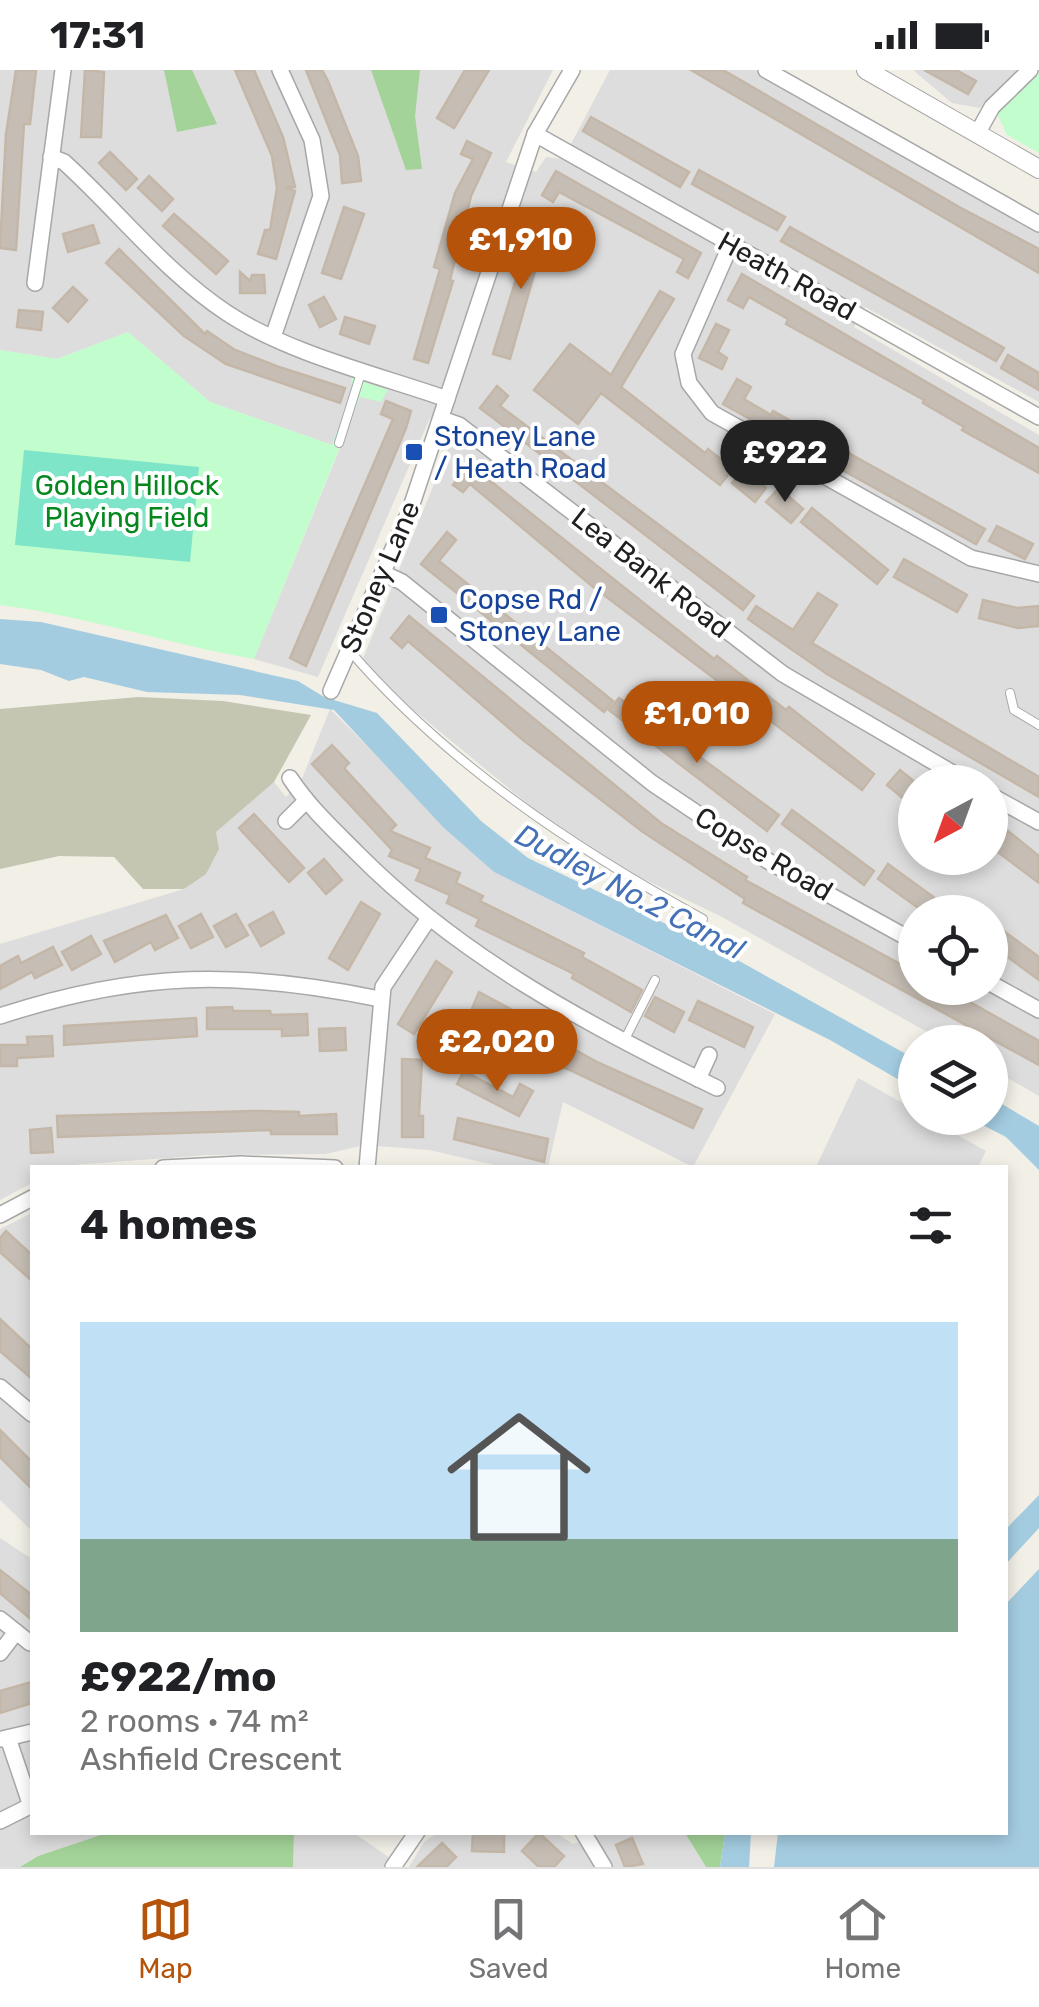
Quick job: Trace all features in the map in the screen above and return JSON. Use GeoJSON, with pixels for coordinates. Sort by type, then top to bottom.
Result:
{"type":"FeatureCollection","features":[{"type":"Feature","properties":{"kind":"street"},"geometry":{"type":"LineString","coordinates":[[35,283],[62,70]]}},
{"type":"Feature","properties":{"kind":"street"},"geometry":{"type":"LineString","coordinates":[[273,337],[321,196],[312,140],[280,70]]}},
{"type":"Feature","properties":{"kind":"street","name":"Stoney Lane"},"geometry":{"type":"LineString","coordinates":[[331,691],[383,573],[442,418],[535,134],[572,70]]}},
{"type":"Feature","properties":{"kind":"street"},"geometry":{"type":"LineString","coordinates":[[766,70],[1039,224]]}},
{"type":"Feature","properties":{"kind":"street"},"geometry":{"type":"LineString","coordinates":[[866,70],[888,77],[1039,169]]}},
{"type":"Feature","properties":{"kind":"street"},"geometry":{"type":"LineString","coordinates":[[977,134],[992,107],[1030,70]]}},
{"type":"Feature","properties":{"kind":"street","name":"Heath Road"},"geometry":{"type":"LineString","coordinates":[[535,134],[1039,417]]}},
{"type":"Feature","properties":{"kind":"street"},"geometry":{"type":"LineString","coordinates":[[51,158],[64,162],[99,193],[200,294],[273,337],[447,399]]}},
{"type":"Feature","properties":{"kind":"street"},"geometry":{"type":"LineString","coordinates":[[731,244],[683,354],[689,383],[712,414],[971,558],[1039,574]]}},
{"type":"Feature","properties":{"kind":"street","name":"Lea Bank Road"},"geometry":{"type":"LineString","coordinates":[[442,418],[459,425],[783,674],[939,765]]}},
{"type":"Feature","properties":{"kind":"street","name":"Copse Road"},"geometry":{"type":"LineString","coordinates":[[383,573],[402,582],[652,783],[768,860],[898,933]]}},
{"type":"Feature","properties":{"kind":"street"},"geometry":{"type":"LineString","coordinates":[[290,778],[305,802],[429,918],[546,997],[716,1088]]}},
{"type":"Feature","properties":{"kind":"street"},"geometry":{"type":"LineString","coordinates":[[286,821],[305,802]]}},
{"type":"Feature","properties":{"kind":"street"},"geometry":{"type":"LineString","coordinates":[[1008,804],[1039,822]]}},
{"type":"Feature","properties":{"kind":"street"},"geometry":{"type":"LineString","coordinates":[[367,1165],[380,999],[392,972],[429,918]]}},
{"type":"Feature","properties":{"kind":"street"},"geometry":{"type":"LineString","coordinates":[[0,1016],[114,984],[188,978],[306,984],[380,999]]}},
{"type":"Feature","properties":{"kind":"street"},"geometry":{"type":"LineString","coordinates":[[1008,993],[1039,1010]]}},
{"type":"Feature","properties":{"kind":"street"},"geometry":{"type":"LineString","coordinates":[[698,1079],[709,1055]]}},
{"type":"Feature","properties":{"kind":"street"},"geometry":{"type":"LineString","coordinates":[[0,1215],[30,1199]]}},
{"type":"Feature","properties":{"kind":"street"},"geometry":{"type":"LineString","coordinates":[[0,1386],[30,1412]]}},
{"type":"Feature","properties":{"kind":"street"},"geometry":{"type":"LineString","coordinates":[[0,1619],[30,1643]]}},
{"type":"Feature","properties":{"kind":"street"},"geometry":{"type":"LineString","coordinates":[[0,1653],[16,1632]]}},
{"type":"Feature","properties":{"kind":"street"},"geometry":{"type":"LineString","coordinates":[[30,1732],[4,1739],[30,1800]]}},
{"type":"Feature","properties":{"kind":"street"},"geometry":{"type":"LineString","coordinates":[[0,1821],[30,1806]]}},
{"type":"Feature","properties":{"kind":"street"},"geometry":{"type":"LineString","coordinates":[[394,1867],[414,1835]]}},
{"type":"Feature","properties":{"kind":"street"},"geometry":{"type":"LineString","coordinates":[[585,1835],[604,1867]]}},
{"type":"Feature","properties":{"kind":"lane"},"geometry":{"type":"LineString","coordinates":[[338,442],[362,368]]}},
{"type":"Feature","properties":{"kind":"lane"},"geometry":{"type":"LineString","coordinates":[[349,650],[385,692],[541,822],[703,919]]}},
{"type":"Feature","properties":{"kind":"lane"},"geometry":{"type":"LineString","coordinates":[[1010,694],[1014,710],[1039,725]]}},
{"type":"Feature","properties":{"kind":"lane"},"geometry":{"type":"LineString","coordinates":[[624,1042],[655,980]]}},
{"type":"Feature","properties":{"kind":"shaded area"},"geometry":{"type":"Polygon","coordinates":[[[0,70],[553,70],[506,162],[536,172],[546,157],[563,159],[610,70],[755,70],[1039,232],[1039,402],[865,307],[854,327],[1039,435],[1039,1096],[1008,1078],[1008,1025],[915,1025],[722,917],[627,871],[540,814],[387,688],[362,661],[449,447],[430,418],[318,677],[254,659],[340,448],[210,402],[128,332],[57,359],[0,350],[0,70]]]}},
{"type":"Feature","properties":{"kind":"shaded area"},"geometry":{"type":"Polygon","coordinates":[[[913,70],[1020,70],[980,108],[952,103],[913,70]]]}},
{"type":"Feature","properties":{"kind":"shaded area"},"geometry":{"type":"Polygon","coordinates":[[[138,697],[223,701],[311,715],[274,782],[216,832],[219,849],[206,874],[184,889],[143,889],[114,857],[59,856],[0,869],[0,709],[138,697]]]}},
{"type":"Feature","properties":{"kind":"shaded area"},"geometry":{"type":"Polygon","coordinates":[[[330,709],[494,872],[775,1014],[694,1165],[563,1102],[548,1165],[494,1165],[429,1150],[364,1145],[326,1154],[208,1155],[30,1165],[30,1184],[0,1200],[0,944],[184,889],[206,873],[216,832],[245,803],[274,782],[286,797],[301,781],[330,709]]]}},
{"type":"Feature","properties":{"kind":"shaded area"},"geometry":{"type":"Polygon","coordinates":[[[858,1078],[898,1100],[898,1135],[957,1135],[986,1151],[979,1165],[817,1165],[858,1078]]]}},
{"type":"Feature","properties":{"kind":"shaded area"},"geometry":{"type":"Polygon","coordinates":[[[30,1214],[30,1529],[0,1500],[0,1229],[30,1214]]]}},
{"type":"Feature","properties":{"kind":"shaded area"},"geometry":{"type":"Polygon","coordinates":[[[0,1538],[30,1558],[30,1835],[104,1835],[38,1856],[20,1867],[0,1867],[0,1538]]]}},
{"type":"Feature","properties":{"kind":"shaded area"},"geometry":{"type":"Polygon","coordinates":[[[294,1835],[357,1835],[403,1867],[293,1867],[294,1835]]]}},
{"type":"Feature","properties":{"kind":"shaded area"},"geometry":{"type":"Polygon","coordinates":[[[434,1835],[559,1835],[573,1844],[600,1835],[686,1835],[706,1867],[409,1867],[424,1842],[434,1835]]]}},
{"type":"Feature","properties":{"kind":"green space"},"geometry":{"type":"Polygon","coordinates":[[[164,70],[192,70],[217,124],[177,132],[164,70]]]}},
{"type":"Feature","properties":{"kind":"green space"},"geometry":{"type":"Polygon","coordinates":[[[371,70],[420,70],[415,116],[422,169],[406,170],[371,70]]]}},
{"type":"Feature","properties":{"kind":"green space"},"geometry":{"type":"Polygon","coordinates":[[[1039,73],[1039,153],[1007,135],[997,113],[1039,73]]]}},
{"type":"Feature","properties":{"kind":"green space","name":"Golden Hillock Playing Field"},"geometry":{"type":"Polygon","coordinates":[[[128,332],[210,402],[332,445],[352,390],[351,377],[388,390],[381,402],[360,397],[254,659],[0,605],[0,350],[57,359],[128,332]]]}},
{"type":"Feature","properties":{"kind":"green space"},"geometry":{"type":"Polygon","coordinates":[[[24,450],[199,467],[190,562],[15,545],[24,450]]]}},
{"type":"Feature","properties":{"kind":"green space"},"geometry":{"type":"Polygon","coordinates":[[[101,1835],[294,1835],[293,1867],[20,1867],[38,1856],[101,1835]]]}},
{"type":"Feature","properties":{"kind":"green space"},"geometry":{"type":"Polygon","coordinates":[[[686,1835],[725,1835],[720,1867],[706,1867],[686,1835]]]}},
{"type":"Feature","properties":{"kind":"water"},"geometry":{"type":"Polygon","coordinates":[[[0,619],[41,622],[298,681],[324,697],[377,713],[481,821],[528,858],[714,947],[898,1050],[898,1079],[830,1040],[494,872],[443,827],[334,710],[240,695],[147,692],[84,677],[69,681],[41,670],[0,664],[0,619]]]}},
{"type":"Feature","properties":{"kind":"water"},"geometry":{"type":"Polygon","coordinates":[[[1008,1108],[1039,1126],[1039,1170],[1002,1135],[1008,1135],[1008,1108]]]}},
{"type":"Feature","properties":{"kind":"water"},"geometry":{"type":"Polygon","coordinates":[[[1039,1495],[1039,1528],[1008,1562],[1008,1527],[1039,1495]]]}},
{"type":"Feature","properties":{"kind":"water"},"geometry":{"type":"Polygon","coordinates":[[[1039,1569],[1039,1867],[774,1867],[778,1835],[1008,1835],[1008,1602],[1039,1569]]]}},
{"type":"Feature","properties":{"kind":"water"},"geometry":{"type":"Polygon","coordinates":[[[725,1835],[751,1835],[749,1867],[720,1867],[725,1835]]]}},
{"type":"Feature","properties":{"kind":"building"},"geometry":{"type":"Polygon","coordinates":[[[16,70],[36,70],[30,124],[24,124],[16,250],[0,248],[6,134],[16,70]]]}},
{"type":"Feature","properties":{"kind":"building"},"geometry":{"type":"Polygon","coordinates":[[[85,70],[104,72],[101,137],[81,137],[85,70]]]}},
{"type":"Feature","properties":{"kind":"building"},"geometry":{"type":"Polygon","coordinates":[[[235,70],[254,70],[283,137],[295,187],[286,187],[295,191],[276,259],[258,254],[265,230],[270,230],[277,188],[272,156],[235,70]]]}},
{"type":"Feature","properties":{"kind":"building"},"geometry":{"type":"Polygon","coordinates":[[[306,70],[322,70],[328,81],[358,156],[361,181],[342,183],[340,155],[306,70]]]}},
{"type":"Feature","properties":{"kind":"building"},"geometry":{"type":"Polygon","coordinates":[[[465,70],[489,70],[454,128],[437,118],[465,70]]]}},
{"type":"Feature","properties":{"kind":"building"},"geometry":{"type":"Polygon","coordinates":[[[691,70],[723,70],[1039,249],[1039,273],[691,70]]]}},
{"type":"Feature","properties":{"kind":"building"},"geometry":{"type":"Polygon","coordinates":[[[924,70],[956,70],[976,81],[968,94],[924,70]]]}},
{"type":"Feature","properties":{"kind":"building"},"geometry":{"type":"Polygon","coordinates":[[[591,117],[689,172],[680,187],[583,131],[591,117]]]}},
{"type":"Feature","properties":{"kind":"building"},"geometry":{"type":"Polygon","coordinates":[[[467,141],[491,153],[471,196],[450,280],[453,281],[428,363],[414,359],[440,269],[434,267],[455,193],[473,159],[461,154],[467,141]]]}},
{"type":"Feature","properties":{"kind":"building"},"geometry":{"type":"Polygon","coordinates":[[[110,152],[137,179],[126,190],[99,163],[110,152]]]}},
{"type":"Feature","properties":{"kind":"building"},"geometry":{"type":"Polygon","coordinates":[[[699,170],[785,217],[777,230],[692,184],[699,170]]]}},
{"type":"Feature","properties":{"kind":"building"},"geometry":{"type":"Polygon","coordinates":[[[556,171],[701,253],[688,278],[677,272],[684,259],[559,192],[553,202],[542,195],[556,171]]]}},
{"type":"Feature","properties":{"kind":"building"},"geometry":{"type":"Polygon","coordinates":[[[149,176],[173,199],[162,211],[138,188],[149,176]]]}},
{"type":"Feature","properties":{"kind":"building"},"geometry":{"type":"Polygon","coordinates":[[[344,207],[364,214],[341,279],[322,273],[344,207]]]}},
{"type":"Feature","properties":{"kind":"building"},"geometry":{"type":"Polygon","coordinates":[[[174,214],[228,261],[216,274],[163,226],[174,214]]]}},
{"type":"Feature","properties":{"kind":"building"},"geometry":{"type":"Polygon","coordinates":[[[534,221],[548,225],[510,359],[493,354],[534,221]]]}},
{"type":"Feature","properties":{"kind":"building"},"geometry":{"type":"Polygon","coordinates":[[[93,225],[99,243],[68,252],[63,234],[93,225]]]}},
{"type":"Feature","properties":{"kind":"building"},"geometry":{"type":"Polygon","coordinates":[[[790,227],[1004,348],[996,361],[781,241],[790,227]]]}},
{"type":"Feature","properties":{"kind":"building"},"geometry":{"type":"Polygon","coordinates":[[[119,249],[205,334],[207,331],[235,350],[279,367],[345,388],[340,403],[226,364],[184,336],[106,263],[119,249]]]}},
{"type":"Feature","properties":{"kind":"building"},"geometry":{"type":"Polygon","coordinates":[[[240,272],[250,281],[252,275],[264,275],[265,293],[240,293],[240,272]]]}},
{"type":"Feature","properties":{"kind":"building"},"geometry":{"type":"Polygon","coordinates":[[[742,274],[1039,448],[1039,473],[962,430],[964,427],[923,403],[924,400],[786,324],[788,319],[749,297],[743,308],[728,300],[742,274]]]}},
{"type":"Feature","properties":{"kind":"building"},"geometry":{"type":"Polygon","coordinates":[[[73,287],[87,300],[68,322],[53,308],[73,287]]]}},
{"type":"Feature","properties":{"kind":"building"},"geometry":{"type":"Polygon","coordinates":[[[660,291],[674,299],[621,387],[705,453],[708,449],[733,469],[720,485],[601,393],[578,424],[534,390],[570,344],[611,375],[660,291]]]}},
{"type":"Feature","properties":{"kind":"building"},"geometry":{"type":"Polygon","coordinates":[[[324,297],[336,319],[320,327],[309,305],[324,297]]]}},
{"type":"Feature","properties":{"kind":"building"},"geometry":{"type":"Polygon","coordinates":[[[19,310],[43,312],[41,330],[17,327],[19,310]]]}},
{"type":"Feature","properties":{"kind":"building"},"geometry":{"type":"Polygon","coordinates":[[[345,317],[375,326],[369,344],[340,334],[345,317]]]}},
{"type":"Feature","properties":{"kind":"building"},"geometry":{"type":"Polygon","coordinates":[[[716,324],[729,330],[718,352],[727,358],[722,369],[699,358],[716,324]]]}},
{"type":"Feature","properties":{"kind":"building"},"geometry":{"type":"Polygon","coordinates":[[[1008,355],[1039,373],[1039,390],[1001,368],[1008,355]]]}},
{"type":"Feature","properties":{"kind":"building"},"geometry":{"type":"Polygon","coordinates":[[[737,379],[751,387],[744,399],[771,415],[773,411],[985,529],[976,544],[723,404],[737,379]]]}},
{"type":"Feature","properties":{"kind":"building"},"geometry":{"type":"Polygon","coordinates":[[[497,386],[508,396],[500,406],[754,596],[743,610],[480,408],[497,386]]]}},
{"type":"Feature","properties":{"kind":"building"},"geometry":{"type":"Polygon","coordinates":[[[386,401],[411,411],[406,428],[306,666],[290,658],[393,419],[381,414],[386,401]]]}},
{"type":"Feature","properties":{"kind":"building"},"geometry":{"type":"Polygon","coordinates":[[[469,464],[714,659],[717,656],[786,710],[789,707],[874,774],[862,790],[592,586],[470,484],[463,492],[453,485],[469,464]]]}},
{"type":"Feature","properties":{"kind":"building"},"geometry":{"type":"Polygon","coordinates":[[[743,469],[766,488],[755,502],[732,483],[743,469]]]}},
{"type":"Feature","properties":{"kind":"building"},"geometry":{"type":"Polygon","coordinates":[[[779,488],[803,509],[791,523],[766,502],[779,488]]]}},
{"type":"Feature","properties":{"kind":"building"},"geometry":{"type":"Polygon","coordinates":[[[812,508],[888,570],[877,584],[801,522],[812,508]]]}},
{"type":"Feature","properties":{"kind":"building"},"geometry":{"type":"Polygon","coordinates":[[[997,526],[1033,544],[1025,559],[989,541],[997,526]]]}},
{"type":"Feature","properties":{"kind":"building"},"geometry":{"type":"Polygon","coordinates":[[[447,532],[456,540],[439,561],[613,701],[604,712],[421,564],[447,532]]]}},
{"type":"Feature","properties":{"kind":"building"},"geometry":{"type":"Polygon","coordinates":[[[904,559],[967,595],[957,612],[894,577],[904,559]]]}},
{"type":"Feature","properties":{"kind":"building"},"geometry":{"type":"Polygon","coordinates":[[[818,593],[837,605],[812,643],[1039,777],[1039,797],[1008,779],[1008,765],[984,765],[827,674],[748,619],[756,606],[793,630],[818,593]]]}},
{"type":"Feature","properties":{"kind":"building"},"geometry":{"type":"Polygon","coordinates":[[[983,600],[1017,608],[1039,606],[1039,626],[1018,628],[979,618],[983,600]]]}},
{"type":"Feature","properties":{"kind":"building"},"geometry":{"type":"Polygon","coordinates":[[[409,616],[661,823],[747,877],[745,880],[898,963],[898,988],[743,903],[745,899],[643,832],[523,740],[408,641],[402,648],[391,638],[409,616]]]}},
{"type":"Feature","properties":{"kind":"building"},"geometry":{"type":"Polygon","coordinates":[[[619,698],[779,815],[767,831],[609,710],[619,698]]]}},
{"type":"Feature","properties":{"kind":"building"},"geometry":{"type":"Polygon","coordinates":[[[332,745],[349,763],[344,768],[396,825],[390,831],[430,848],[425,858],[460,873],[456,883],[483,896],[480,901],[584,953],[582,957],[642,990],[631,1012],[572,978],[574,974],[476,926],[479,919],[447,903],[450,895],[416,880],[421,869],[389,856],[392,850],[312,764],[332,745]]]}},
{"type":"Feature","properties":{"kind":"building"},"geometry":{"type":"Polygon","coordinates":[[[898,772],[898,794],[887,785],[898,772]]]}},
{"type":"Feature","properties":{"kind":"building"},"geometry":{"type":"Polygon","coordinates":[[[792,810],[874,871],[864,885],[782,824],[792,810]]]}},
{"type":"Feature","properties":{"kind":"building"},"geometry":{"type":"Polygon","coordinates":[[[254,814],[304,868],[289,882],[239,828],[254,814]]]}},
{"type":"Feature","properties":{"kind":"building"},"geometry":{"type":"Polygon","coordinates":[[[1008,831],[1039,856],[1039,883],[1008,860],[1008,831]]]}},
{"type":"Feature","properties":{"kind":"building"},"geometry":{"type":"Polygon","coordinates":[[[324,859],[342,880],[326,894],[308,873],[324,859]]]}},
{"type":"Feature","properties":{"kind":"building"},"geometry":{"type":"Polygon","coordinates":[[[888,864],[898,875],[931,895],[900,895],[878,879],[888,864]]]}},
{"type":"Feature","properties":{"kind":"building"},"geometry":{"type":"Polygon","coordinates":[[[361,902],[380,914],[348,970],[329,958],[361,902]]]}},
{"type":"Feature","properties":{"kind":"building"},"geometry":{"type":"Polygon","coordinates":[[[273,912],[284,933],[261,946],[249,925],[273,912]]]}},
{"type":"Feature","properties":{"kind":"building"},"geometry":{"type":"Polygon","coordinates":[[[201,914],[213,937],[191,948],[179,926],[201,914]]]}},
{"type":"Feature","properties":{"kind":"building"},"geometry":{"type":"Polygon","coordinates":[[[236,914],[248,935],[226,947],[214,926],[236,914]]]}},
{"type":"Feature","properties":{"kind":"building"},"geometry":{"type":"Polygon","coordinates":[[[166,915],[178,938],[155,950],[151,942],[115,962],[104,941],[166,915]]]}},
{"type":"Feature","properties":{"kind":"building"},"geometry":{"type":"Polygon","coordinates":[[[1008,934],[1039,957],[1039,980],[1008,957],[1008,934]]]}},
{"type":"Feature","properties":{"kind":"building"},"geometry":{"type":"Polygon","coordinates":[[[91,936],[101,954],[72,970],[62,952],[91,936]]]}},
{"type":"Feature","properties":{"kind":"building"},"geometry":{"type":"Polygon","coordinates":[[[53,947],[62,965],[35,978],[32,972],[0,989],[0,966],[18,956],[21,963],[53,947]]]}},
{"type":"Feature","properties":{"kind":"building"},"geometry":{"type":"Polygon","coordinates":[[[436,961],[452,972],[414,1034],[398,1024],[436,961]]]}},
{"type":"Feature","properties":{"kind":"building"},"geometry":{"type":"Polygon","coordinates":[[[479,992],[570,1041],[568,1046],[599,1063],[702,1109],[693,1128],[506,1040],[509,1032],[505,1026],[471,1011],[479,992]]]}},
{"type":"Feature","properties":{"kind":"building"},"geometry":{"type":"Polygon","coordinates":[[[655,997],[684,1012],[674,1032],[645,1016],[655,997]]]}},
{"type":"Feature","properties":{"kind":"building"},"geometry":{"type":"Polygon","coordinates":[[[698,1001],[753,1027],[744,1047],[689,1020],[698,1001]]]}},
{"type":"Feature","properties":{"kind":"building"},"geometry":{"type":"Polygon","coordinates":[[[929,1005],[975,1005],[1039,1041],[1039,1065],[1008,1048],[1008,1025],[966,1025],[929,1005]]]}},
{"type":"Feature","properties":{"kind":"building"},"geometry":{"type":"Polygon","coordinates":[[[232,1007],[233,1011],[270,1011],[271,1015],[307,1014],[308,1035],[282,1036],[282,1029],[207,1029],[207,1008],[232,1007]]]}},
{"type":"Feature","properties":{"kind":"building"},"geometry":{"type":"Polygon","coordinates":[[[196,1018],[197,1036],[64,1045],[64,1026],[196,1018]]]}},
{"type":"Feature","properties":{"kind":"building"},"geometry":{"type":"Polygon","coordinates":[[[345,1028],[346,1050],[320,1051],[319,1029],[345,1028]]]}},
{"type":"Feature","properties":{"kind":"building"},"geometry":{"type":"Polygon","coordinates":[[[52,1036],[53,1056],[17,1058],[17,1066],[0,1066],[0,1045],[28,1045],[27,1037],[52,1036]]]}},
{"type":"Feature","properties":{"kind":"building"},"geometry":{"type":"Polygon","coordinates":[[[402,1059],[422,1060],[419,1116],[423,1116],[423,1137],[402,1137],[402,1059]]]}},
{"type":"Feature","properties":{"kind":"building"},"geometry":{"type":"Polygon","coordinates":[[[464,1071],[513,1097],[520,1084],[533,1091],[519,1116],[457,1084],[464,1071]]]}},
{"type":"Feature","properties":{"kind":"building"},"geometry":{"type":"Polygon","coordinates":[[[299,1112],[299,1116],[336,1114],[337,1134],[271,1134],[271,1130],[58,1137],[57,1116],[299,1112]]]}},
{"type":"Feature","properties":{"kind":"building"},"geometry":{"type":"Polygon","coordinates":[[[458,1118],[548,1139],[544,1162],[454,1139],[458,1118]]]}},
{"type":"Feature","properties":{"kind":"building"},"geometry":{"type":"Polygon","coordinates":[[[51,1128],[53,1152],[31,1153],[30,1130],[51,1128]]]}},
{"type":"Feature","properties":{"kind":"building"},"geometry":{"type":"Polygon","coordinates":[[[6,1231],[30,1253],[30,1279],[0,1252],[0,1238],[6,1231]]]}},
{"type":"Feature","properties":{"kind":"building"},"geometry":{"type":"Polygon","coordinates":[[[0,1319],[30,1347],[30,1377],[0,1351],[0,1319]]]}},
{"type":"Feature","properties":{"kind":"building"},"geometry":{"type":"Polygon","coordinates":[[[0,1430],[30,1460],[30,1487],[0,1457],[0,1430]]]}},
{"type":"Feature","properties":{"kind":"building"},"geometry":{"type":"Polygon","coordinates":[[[0,1570],[30,1593],[30,1618],[0,1593],[0,1570]]]}},
{"type":"Feature","properties":{"kind":"building"},"geometry":{"type":"Polygon","coordinates":[[[30,1683],[30,1704],[0,1713],[0,1691],[30,1683]]]}},
{"type":"Feature","properties":{"kind":"building"},"geometry":{"type":"Polygon","coordinates":[[[473,1835],[504,1835],[504,1852],[472,1851],[473,1835]]]}},
{"type":"Feature","properties":{"kind":"building"},"geometry":{"type":"Polygon","coordinates":[[[541,1835],[564,1856],[554,1867],[539,1867],[522,1851],[541,1835]]]}},
{"type":"Feature","properties":{"kind":"building"},"geometry":{"type":"Polygon","coordinates":[[[632,1838],[643,1864],[625,1867],[616,1845],[632,1838]]]}},
{"type":"Feature","properties":{"kind":"building"},"geometry":{"type":"Polygon","coordinates":[[[442,1843],[456,1857],[446,1867],[417,1867],[442,1843]]]}},
{"type":"Feature","properties":{"kind":"place","name":"Stoney Lane / Heath Road"},"geometry":{"type":"Point","coordinates":[414,452]}},
{"type":"Feature","properties":{"kind":"place","name":"Copse Rd / Stoney Lane"},"geometry":{"type":"Point","coordinates":[439,615]}},
{"type":"Feature","properties":{"kind":"water label","name":"Dudley No.2 Canal"},"geometry":{"type":"Point","coordinates":[630,892]}}]}
